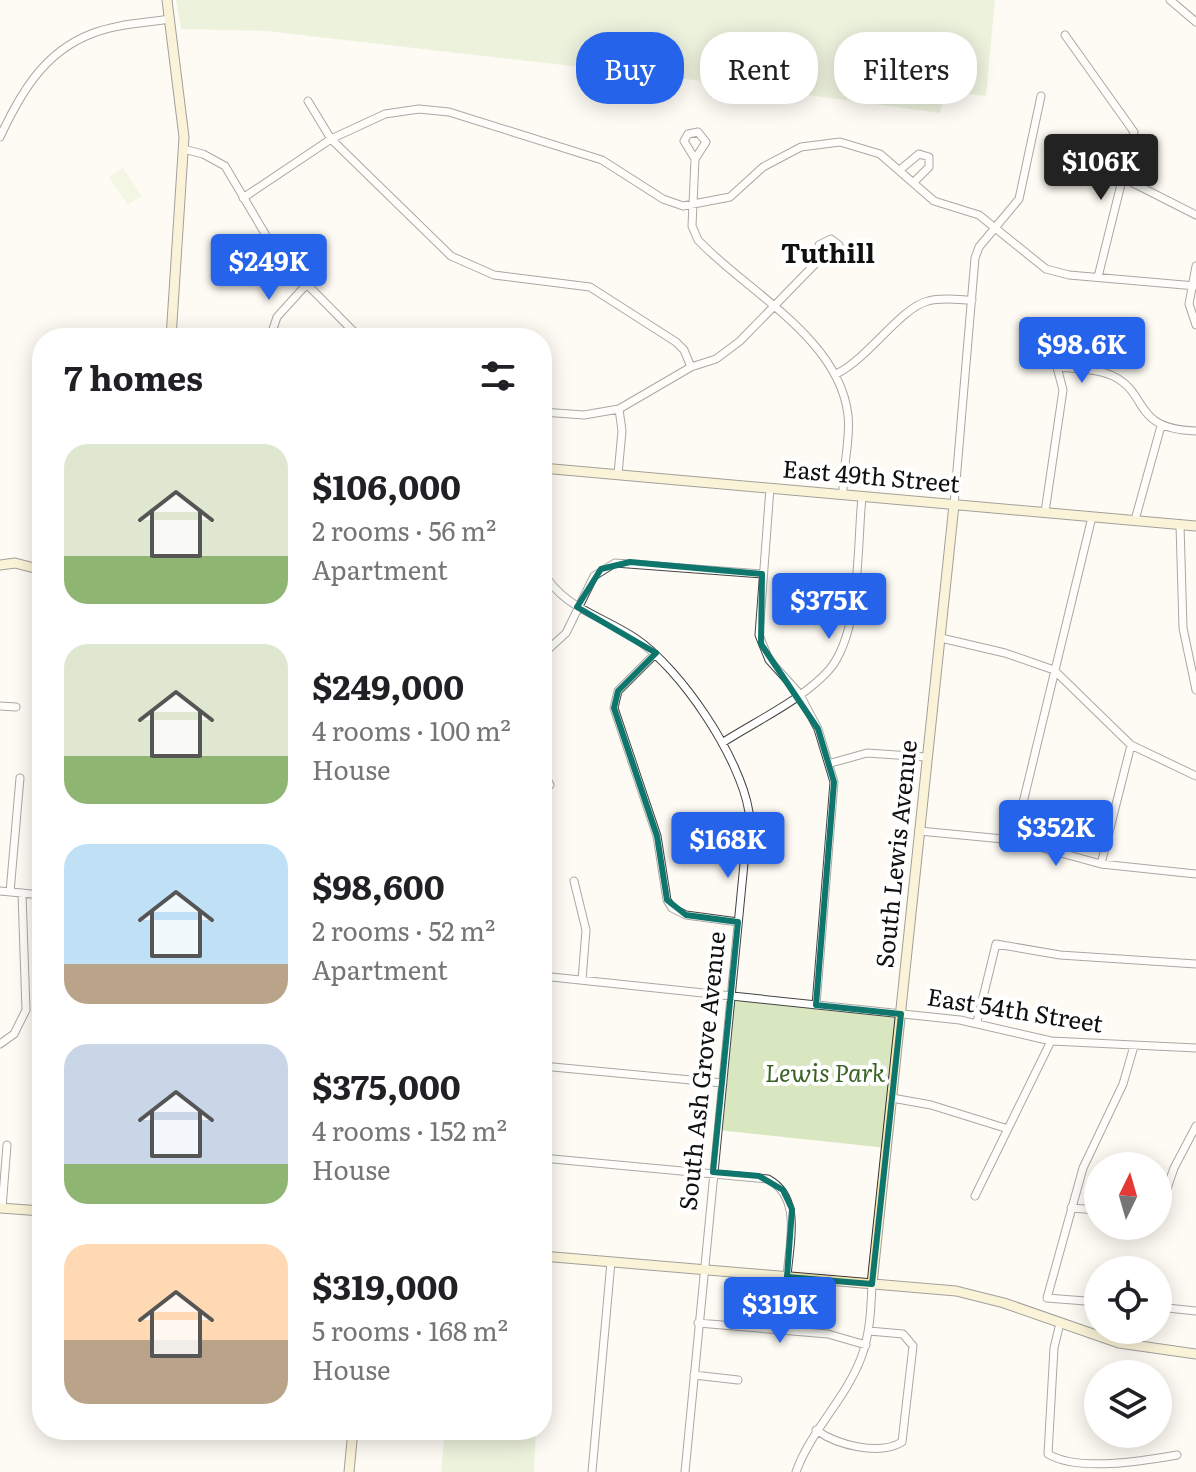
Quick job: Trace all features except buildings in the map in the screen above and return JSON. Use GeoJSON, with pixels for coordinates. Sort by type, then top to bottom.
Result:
{"type":"FeatureCollection","features":[{"type":"Feature","properties":{"kind":"street"},"geometry":{"type":"LineString","coordinates":[[1170,0],[1196,22]]}},
{"type":"Feature","properties":{"kind":"street"},"geometry":{"type":"LineString","coordinates":[[167,1],[182,109],[183,149],[172,328]]}},
{"type":"Feature","properties":{"kind":"street"},"geometry":{"type":"LineString","coordinates":[[0,137],[26,85],[79,40],[109,29],[170,19]]}},
{"type":"Feature","properties":{"kind":"street"},"geometry":{"type":"LineString","coordinates":[[1065,35],[1134,132],[1125,179],[1105,240],[1098,277]]}},
{"type":"Feature","properties":{"kind":"street","name":"South Lewis Avenue"},"geometry":{"type":"LineString","coordinates":[[796,1472],[816,1430],[848,1385],[869,1331],[926,757],[941,638],[976,253],[1023,189],[1041,96]]}},
{"type":"Feature","properties":{"kind":"street"},"geometry":{"type":"LineString","coordinates":[[308,101],[331,139],[461,263],[494,275],[601,291],[676,342],[684,350],[691,367]]}},
{"type":"Feature","properties":{"kind":"street"},"geometry":{"type":"LineString","coordinates":[[243,198],[331,139],[385,114],[419,109],[449,112],[602,160],[672,203],[693,206],[730,197],[779,156],[819,143],[858,146],[880,154],[901,169],[934,201],[968,210],[996,227],[1046,269],[1194,286]]}},
{"type":"Feature","properties":{"kind":"street"},"geometry":{"type":"LineString","coordinates":[[183,149],[203,154],[225,166],[277,254],[350,328]]}},
{"type":"Feature","properties":{"kind":"street"},"geometry":{"type":"LineString","coordinates":[[901,169],[919,154],[929,157],[929,167],[914,182]]}},
{"type":"Feature","properties":{"kind":"street"},"geometry":{"type":"LineString","coordinates":[[695,159],[692,226],[698,240],[774,306],[836,374],[848,414],[843,495]]}},
{"type":"Feature","properties":{"kind":"street"},"geometry":{"type":"LineString","coordinates":[[1125,179],[1196,215]]}},
{"type":"Feature","properties":{"kind":"street"},"geometry":{"type":"LineString","coordinates":[[552,413],[584,415],[619,409],[691,367],[726,353],[818,261]]}},
{"type":"Feature","properties":{"kind":"street"},"geometry":{"type":"LineString","coordinates":[[1196,266],[1189,304],[1196,325]]}},
{"type":"Feature","properties":{"kind":"street"},"geometry":{"type":"LineString","coordinates":[[273,328],[277,317],[306,285]]}},
{"type":"Feature","properties":{"kind":"street"},"geometry":{"type":"LineString","coordinates":[[836,374],[857,361],[921,303],[936,299],[972,300]]}},
{"type":"Feature","properties":{"kind":"street"},"geometry":{"type":"LineString","coordinates":[[1045,512],[1063,390],[1057,367],[1113,376],[1144,413],[1161,426],[1196,431]]}},
{"type":"Feature","properties":{"kind":"street"},"geometry":{"type":"LineString","coordinates":[[618,474],[622,431],[619,409]]}},
{"type":"Feature","properties":{"kind":"street"},"geometry":{"type":"LineString","coordinates":[[1135,520],[1161,426]]}},
{"type":"Feature","properties":{"kind":"street","name":"East 49th Street"},"geometry":{"type":"LineString","coordinates":[[552,469],[1196,526]]}},
{"type":"Feature","properties":{"kind":"street"},"geometry":{"type":"LineString","coordinates":[[770,488],[762,574],[761,644],[772,665],[799,693],[831,763],[835,802],[816,1005]]}},
{"type":"Feature","properties":{"kind":"street"},"geometry":{"type":"LineString","coordinates":[[722,743],[799,693],[832,666],[847,637],[862,497]]}},
{"type":"Feature","properties":{"kind":"street"},"geometry":{"type":"LineString","coordinates":[[1014,840],[1092,517]]}},
{"type":"Feature","properties":{"kind":"street"},"geometry":{"type":"LineString","coordinates":[[1180,525],[1181,611],[1187,659],[1196,690]]}},
{"type":"Feature","properties":{"kind":"street"},"geometry":{"type":"LineString","coordinates":[[0,565],[15,563],[32,567]]}},
{"type":"Feature","properties":{"kind":"street"},"geometry":{"type":"LineString","coordinates":[[552,646],[566,633],[594,576],[615,563],[762,574]]}},
{"type":"Feature","properties":{"kind":"street","name":"South Ash Grove Avenue"},"geometry":{"type":"LineString","coordinates":[[552,588],[577,607],[616,626],[655,654],[679,680],[722,743],[739,775],[749,812],[702,1270],[685,1472]]}},
{"type":"Feature","properties":{"kind":"street"},"geometry":{"type":"LineString","coordinates":[[941,638],[1005,653],[1054,670],[1131,745],[1196,776]]}},
{"type":"Feature","properties":{"kind":"street"},"geometry":{"type":"LineString","coordinates":[[655,654],[618,691],[614,708],[657,836],[663,890],[672,908],[686,915],[738,922]]}},
{"type":"Feature","properties":{"kind":"street"},"geometry":{"type":"LineString","coordinates":[[0,706],[16,707]]}},
{"type":"Feature","properties":{"kind":"street"},"geometry":{"type":"LineString","coordinates":[[1101,864],[1131,745]]}},
{"type":"Feature","properties":{"kind":"street"},"geometry":{"type":"LineString","coordinates":[[831,763],[867,753],[926,757]]}},
{"type":"Feature","properties":{"kind":"street"},"geometry":{"type":"LineString","coordinates":[[10,892],[20,778]]}},
{"type":"Feature","properties":{"kind":"street"},"geometry":{"type":"LineString","coordinates":[[919,831],[1014,840],[1101,864],[1196,874]]}},
{"type":"Feature","properties":{"kind":"street"},"geometry":{"type":"LineString","coordinates":[[574,881],[586,930],[582,980]]}},
{"type":"Feature","properties":{"kind":"street"},"geometry":{"type":"LineString","coordinates":[[0,891],[32,894]]}},
{"type":"Feature","properties":{"kind":"street"},"geometry":{"type":"LineString","coordinates":[[0,1044],[14,1034],[26,1010],[22,893]]}},
{"type":"Feature","properties":{"kind":"street"},"geometry":{"type":"LineString","coordinates":[[977,1022],[996,944],[1060,955],[1196,964]]}},
{"type":"Feature","properties":{"kind":"street","name":"East 54th Street"},"geometry":{"type":"LineString","coordinates":[[552,977],[977,1022],[1051,1041],[1196,1048]]}},
{"type":"Feature","properties":{"kind":"street"},"geometry":{"type":"LineString","coordinates":[[975,1196],[1051,1041]]}},
{"type":"Feature","properties":{"kind":"street"},"geometry":{"type":"LineString","coordinates":[[1084,1301],[1047,1298],[1071,1208],[1094,1140],[1123,1084],[1134,1046]]}},
{"type":"Feature","properties":{"kind":"street"},"geometry":{"type":"LineString","coordinates":[[552,1067],[723,1083]]}},
{"type":"Feature","properties":{"kind":"street"},"geometry":{"type":"LineString","coordinates":[[892,1098],[931,1105],[1008,1129]]}},
{"type":"Feature","properties":{"kind":"street"},"geometry":{"type":"LineString","coordinates":[[1172,1174],[1196,1126]]}},
{"type":"Feature","properties":{"kind":"street"},"geometry":{"type":"LineString","coordinates":[[7,1145],[1,1208],[32,1210]]}},
{"type":"Feature","properties":{"kind":"street"},"geometry":{"type":"LineString","coordinates":[[552,1159],[759,1176],[783,1190],[792,1209],[787,1277]]}},
{"type":"Feature","properties":{"kind":"street"},"geometry":{"type":"LineString","coordinates":[[1071,1208],[1084,1209]]}},
{"type":"Feature","properties":{"kind":"street"},"geometry":{"type":"LineString","coordinates":[[552,1257],[966,1293],[1119,1343],[1196,1354]]}},
{"type":"Feature","properties":{"kind":"street"},"geometry":{"type":"LineString","coordinates":[[592,1472],[611,1262]]}},
{"type":"Feature","properties":{"kind":"street"},"geometry":{"type":"LineString","coordinates":[[1172,1308],[1196,1311]]}},
{"type":"Feature","properties":{"kind":"street"},"geometry":{"type":"LineString","coordinates":[[698,1323],[828,1334],[866,1345]]}},
{"type":"Feature","properties":{"kind":"street"},"geometry":{"type":"LineString","coordinates":[[1060,1323],[1054,1348],[1048,1454],[1062,1461],[1118,1465],[1177,1455]]}},
{"type":"Feature","properties":{"kind":"street"},"geometry":{"type":"LineString","coordinates":[[816,1430],[834,1441],[851,1444],[886,1448],[902,1442],[913,1346],[903,1334],[869,1331]]}},
{"type":"Feature","properties":{"kind":"street"},"geometry":{"type":"LineString","coordinates":[[694,1375],[738,1380]]}},
{"type":"Feature","properties":{"kind":"street"},"geometry":{"type":"LineString","coordinates":[[349,1472],[352,1440]]}},
{"type":"Feature","properties":{"kind":"highlighted area"},"geometry":{"type":"Polygon","coordinates":[[[630,562],[762,574],[761,644],[818,729],[834,782],[816,1005],[901,1014],[872,1284],[787,1277],[792,1209],[783,1190],[759,1176],[713,1172],[738,922],[686,915],[667,900],[657,836],[614,708],[618,691],[656,653],[577,607],[601,569],[630,562]]]}},
{"type":"Feature","properties":{"kind":"green space"},"geometry":{"type":"Polygon","coordinates":[[[176,0],[995,0],[986,96],[977,95],[977,32],[834,32],[834,99],[818,96],[818,32],[700,32],[700,81],[684,79],[684,32],[576,32],[576,67],[266,31],[181,29],[176,0]]]}},
{"type":"Feature","properties":{"kind":"green space"},"geometry":{"type":"Polygon","coordinates":[[[874,104],[942,104],[940,113],[874,104]]]}},
{"type":"Feature","properties":{"kind":"green space"},"geometry":{"type":"Polygon","coordinates":[[[123,168],[142,196],[128,205],[109,177],[123,168]]]}},
{"type":"Feature","properties":{"kind":"green space","name":"Lewis Park"},"geometry":{"type":"Polygon","coordinates":[[[731,996],[901,1014],[887,1148],[718,1130],[731,996]]]}},
{"type":"Feature","properties":{"kind":"green space"},"geometry":{"type":"Polygon","coordinates":[[[444,1440],[536,1440],[534,1472],[441,1472],[444,1440]]]}},
{"type":"Feature","properties":{"kind":"district","name":"Tuthill"},"geometry":{"type":"Point","coordinates":[828,254]}}]}
